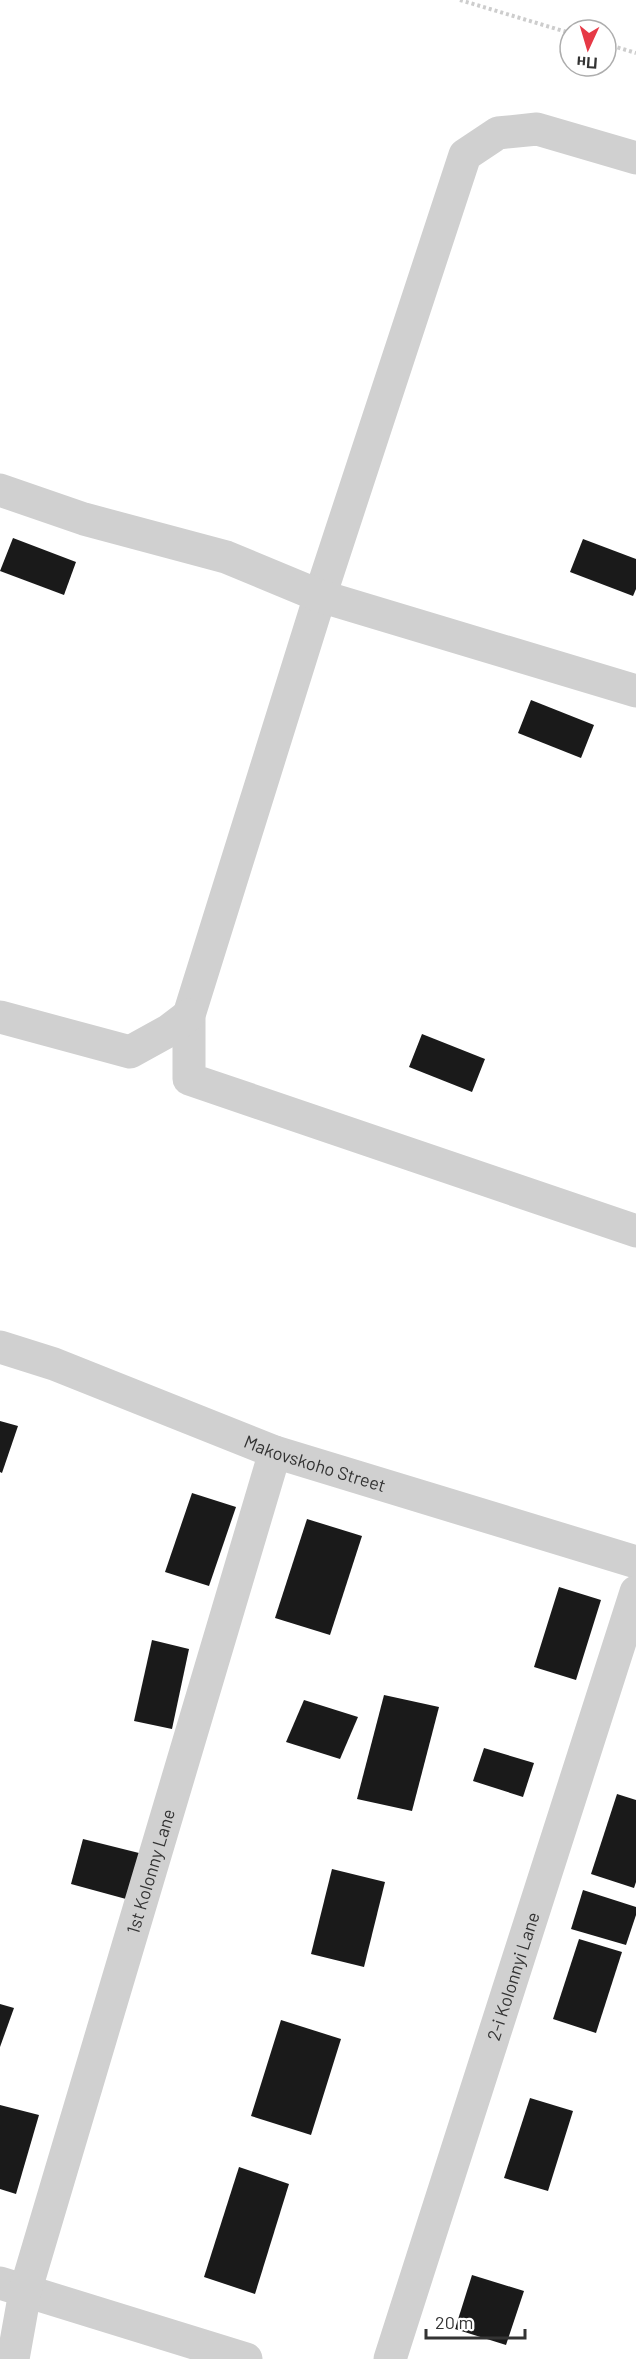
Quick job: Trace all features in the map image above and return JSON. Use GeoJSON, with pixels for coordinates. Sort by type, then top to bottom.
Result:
{"type":"FeatureCollection","features":[{"type":"Feature","properties":{"kind":"street"},"geometry":{"type":"LineString","coordinates":[[636,158],[537,129],[498,133],[465,155],[320,596],[189,1015],[189,1079],[636,1231]]}},
{"type":"Feature","properties":{"kind":"street"},"geometry":{"type":"LineString","coordinates":[[0,490],[84,519],[225,557],[320,596],[636,691]]}},
{"type":"Feature","properties":{"kind":"street"},"geometry":{"type":"LineString","coordinates":[[0,1017],[130,1052],[168,1031],[189,1015]]}},
{"type":"Feature","properties":{"kind":"street","name":"Makovskoho Street"},"geometry":{"type":"LineString","coordinates":[[0,1347],[54,1364],[275,1452],[636,1562]]}},
{"type":"Feature","properties":{"kind":"street","name":"1st Kolonny Lane"},"geometry":{"type":"LineString","coordinates":[[13,2359],[13,2287],[275,1452]]}},
{"type":"Feature","properties":{"kind":"street","name":"2-i Kolonnyi Lane"},"geometry":{"type":"LineString","coordinates":[[390,2359],[636,1592]]}},
{"type":"Feature","properties":{"kind":"street"},"geometry":{"type":"LineString","coordinates":[[13,2287],[246,2359]]}},
{"type":"Feature","properties":{"kind":"path"},"geometry":{"type":"LineString","coordinates":[[460,0],[558,29]]}},
{"type":"Feature","properties":{"kind":"path"},"geometry":{"type":"LineString","coordinates":[[618,48],[636,53]]}},
{"type":"Feature","properties":{"kind":"building"},"geometry":{"type":"Polygon","coordinates":[[[13,538],[76,562],[64,595],[0,571],[13,538]]]}},
{"type":"Feature","properties":{"kind":"building"},"geometry":{"type":"Polygon","coordinates":[[[583,539],[636,559],[636,589],[633,596],[570,572],[583,539]]]}},
{"type":"Feature","properties":{"kind":"building"},"geometry":{"type":"Polygon","coordinates":[[[531,700],[594,725],[581,758],[518,733],[531,700]]]}},
{"type":"Feature","properties":{"kind":"building"},"geometry":{"type":"Polygon","coordinates":[[[422,1034],[485,1059],[472,1092],[409,1067],[422,1034]]]}},
{"type":"Feature","properties":{"kind":"building"},"geometry":{"type":"Polygon","coordinates":[[[0,1421],[18,1426],[2,1473],[0,1472],[0,1421]]]}},
{"type":"Feature","properties":{"kind":"building"},"geometry":{"type":"Polygon","coordinates":[[[192,1493],[236,1507],[209,1586],[165,1572],[192,1493]]]}},
{"type":"Feature","properties":{"kind":"building"},"geometry":{"type":"Polygon","coordinates":[[[307,1519],[362,1536],[330,1635],[275,1618],[307,1519]]]}},
{"type":"Feature","properties":{"kind":"building"},"geometry":{"type":"Polygon","coordinates":[[[559,1587],[601,1600],[576,1680],[534,1667],[559,1587]]]}},
{"type":"Feature","properties":{"kind":"building"},"geometry":{"type":"Polygon","coordinates":[[[152,1640],[189,1649],[172,1729],[134,1721],[152,1640]]]}},
{"type":"Feature","properties":{"kind":"building"},"geometry":{"type":"Polygon","coordinates":[[[384,1695],[439,1707],[412,1811],[357,1799],[384,1695]]]}},
{"type":"Feature","properties":{"kind":"building"},"geometry":{"type":"Polygon","coordinates":[[[304,1700],[358,1717],[340,1759],[286,1742],[304,1700]]]}},
{"type":"Feature","properties":{"kind":"building"},"geometry":{"type":"Polygon","coordinates":[[[484,1748],[534,1763],[523,1797],[473,1781],[484,1748]]]}},
{"type":"Feature","properties":{"kind":"building"},"geometry":{"type":"Polygon","coordinates":[[[617,1794],[636,1800],[636,1882],[634,1888],[591,1874],[617,1794]]]}},
{"type":"Feature","properties":{"kind":"building"},"geometry":{"type":"Polygon","coordinates":[[[83,1839],[155,1857],[137,1902],[71,1884],[83,1839]]]}},
{"type":"Feature","properties":{"kind":"building"},"geometry":{"type":"Polygon","coordinates":[[[332,1869],[385,1882],[364,1967],[311,1954],[332,1869]]]}},
{"type":"Feature","properties":{"kind":"building"},"geometry":{"type":"Polygon","coordinates":[[[583,1890],[636,1907],[636,1915],[626,1945],[571,1929],[583,1890]]]}},
{"type":"Feature","properties":{"kind":"building"},"geometry":{"type":"Polygon","coordinates":[[[579,1939],[622,1952],[596,2033],[553,2019],[579,1939]]]}},
{"type":"Feature","properties":{"kind":"building"},"geometry":{"type":"Polygon","coordinates":[[[0,2004],[14,2008],[0,2047],[0,2004]]]}},
{"type":"Feature","properties":{"kind":"building"},"geometry":{"type":"Polygon","coordinates":[[[281,2020],[341,2039],[311,2135],[251,2116],[281,2020]]]}},
{"type":"Feature","properties":{"kind":"building"},"geometry":{"type":"Polygon","coordinates":[[[530,2098],[573,2111],[548,2191],[504,2178],[530,2098]]]}},
{"type":"Feature","properties":{"kind":"building"},"geometry":{"type":"Polygon","coordinates":[[[0,2105],[39,2115],[16,2194],[0,2189],[0,2105]]]}},
{"type":"Feature","properties":{"kind":"building"},"geometry":{"type":"Polygon","coordinates":[[[239,2167],[289,2184],[255,2294],[204,2277],[239,2167]]]}},
{"type":"Feature","properties":{"kind":"building"},"geometry":{"type":"Polygon","coordinates":[[[472,2275],[524,2291],[506,2345],[455,2329],[472,2275]]]}}]}
